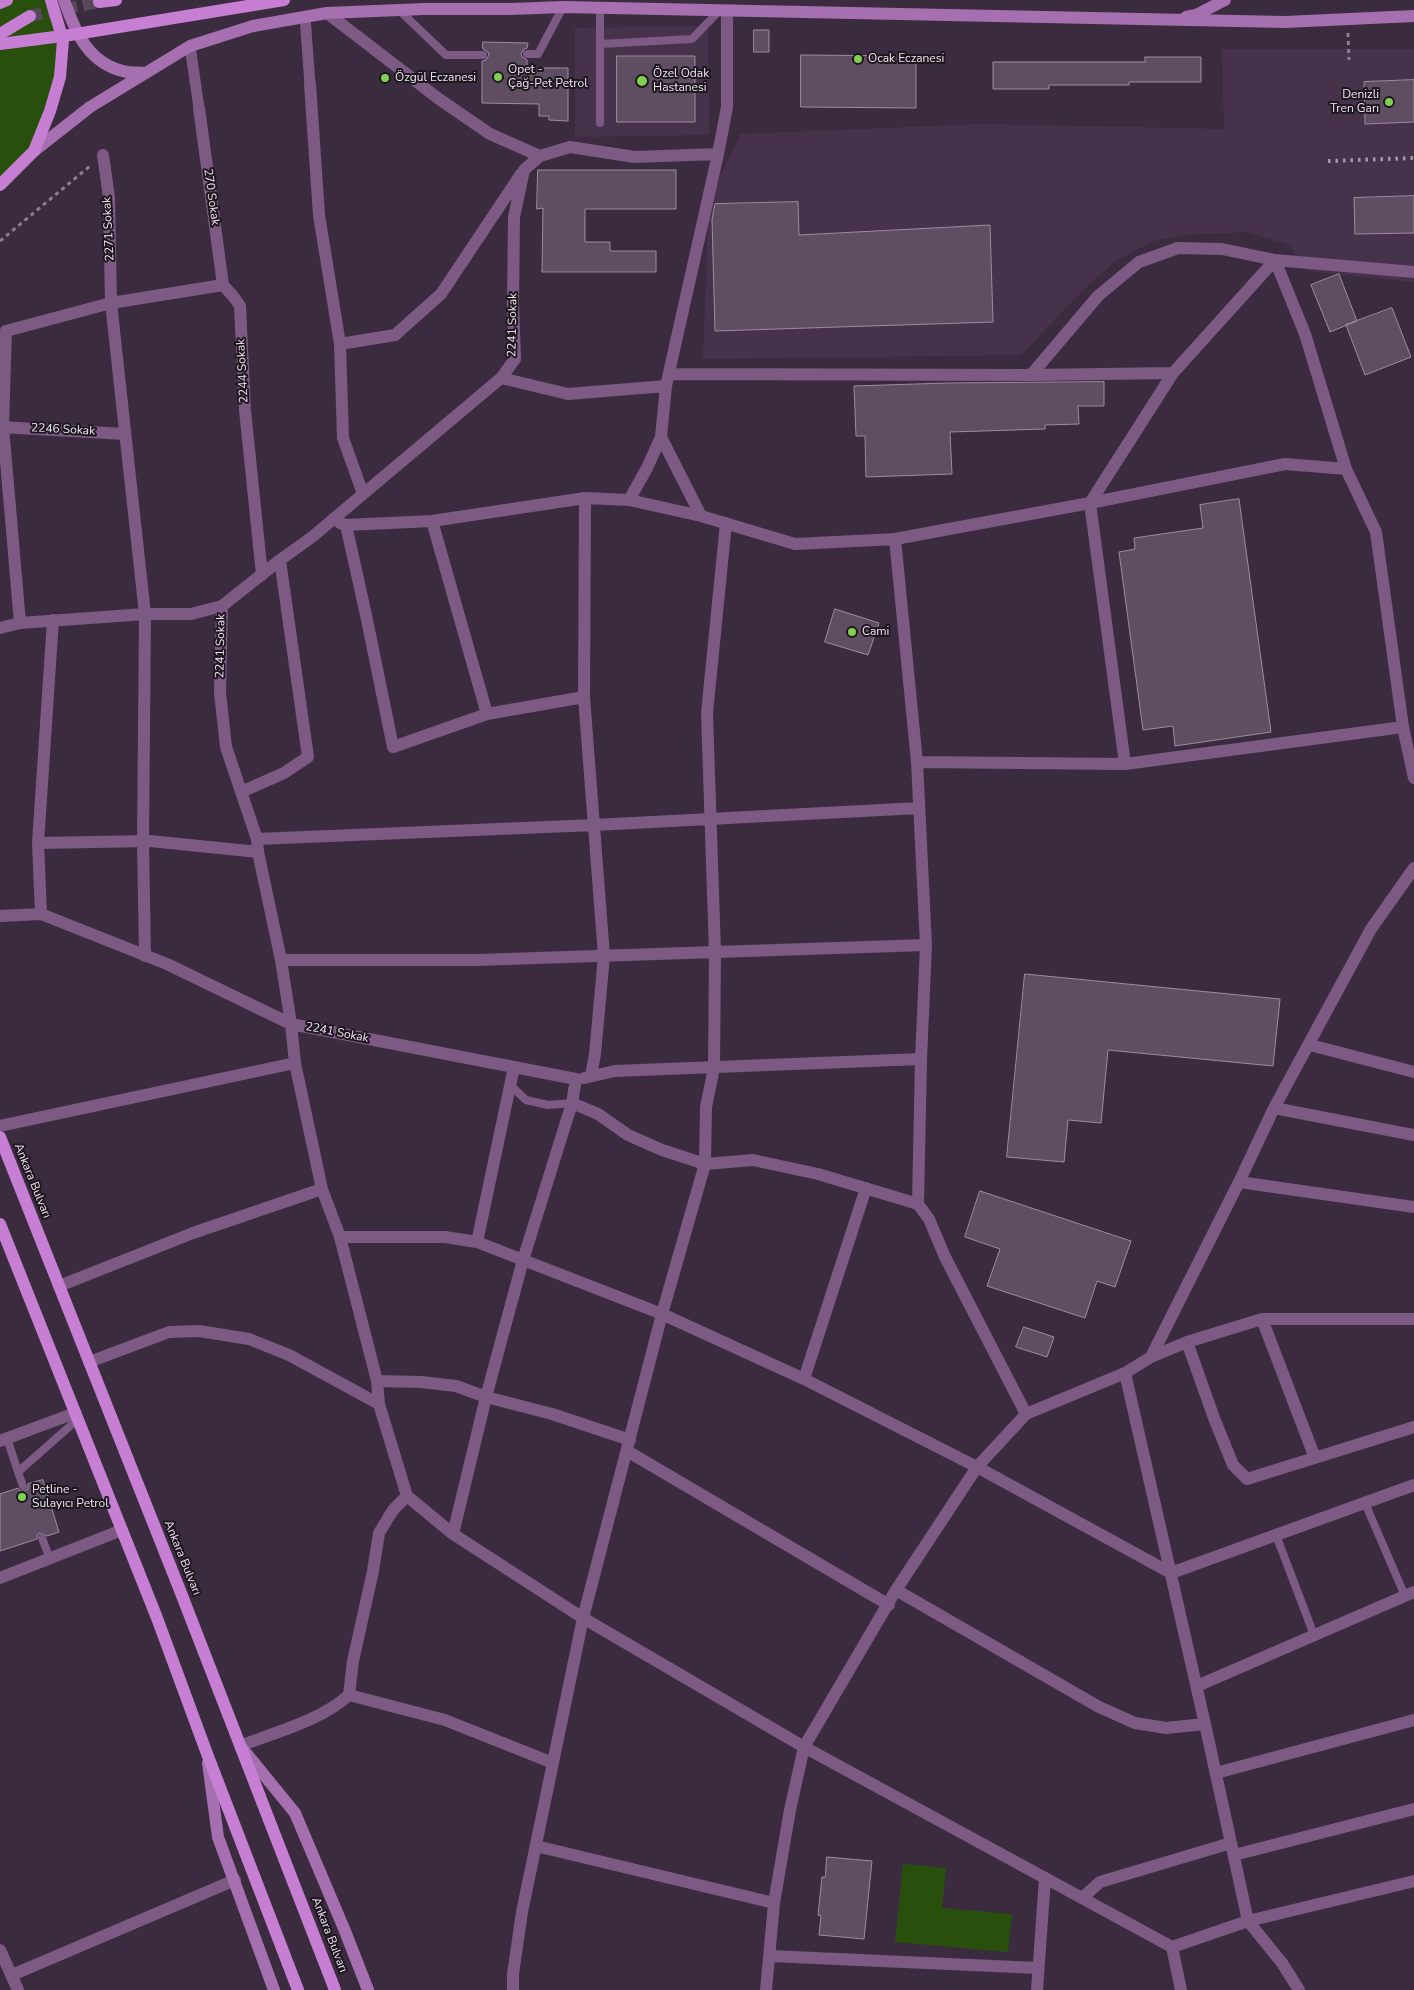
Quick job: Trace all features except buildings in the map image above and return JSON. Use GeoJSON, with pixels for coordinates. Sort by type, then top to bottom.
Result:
{"type":"FeatureCollection","features":[{"type":"Feature","properties":{"kind":"main road"},"geometry":{"type":"LineString","coordinates":[[0,3],[7,0]]}},
{"type":"Feature","properties":{"kind":"main road"},"geometry":{"type":"LineString","coordinates":[[34,151],[50,111],[60,77],[63,40],[51,0]]}},
{"type":"Feature","properties":{"kind":"main road"},"geometry":{"type":"LineString","coordinates":[[64,0],[80,40],[100,60],[127,72],[147,73]]}},
{"type":"Feature","properties":{"kind":"main road"},"geometry":{"type":"LineString","coordinates":[[99,2],[116,0]]}},
{"type":"Feature","properties":{"kind":"main road"},"geometry":{"type":"LineString","coordinates":[[0,44],[70,35],[284,0]]}},
{"type":"Feature","properties":{"kind":"main road"},"geometry":{"type":"LineString","coordinates":[[518,0],[543,8]]}},
{"type":"Feature","properties":{"kind":"main road"},"geometry":{"type":"LineString","coordinates":[[1168,20],[1196,15],[1225,0]]}},
{"type":"Feature","properties":{"kind":"main road"},"geometry":{"type":"LineString","coordinates":[[0,184],[34,151],[90,107],[190,46],[253,26],[327,13],[564,7],[1285,22],[1414,16]]}},
{"type":"Feature","properties":{"kind":"main road"},"geometry":{"type":"LineString","coordinates":[[0,34],[30,16]]}},
{"type":"Feature","properties":{"kind":"main road","name":"Ankara Bulvarı"},"geometry":{"type":"LineString","coordinates":[[0,1137],[90,1362],[335,1990]]}},
{"type":"Feature","properties":{"kind":"main road"},"geometry":{"type":"LineString","coordinates":[[0,1224],[157,1618],[298,1990]]}},
{"type":"Feature","properties":{"kind":"main road"},"geometry":{"type":"LineString","coordinates":[[240,1746],[295,1813],[346,1932],[368,1990]]}},
{"type":"Feature","properties":{"kind":"main road"},"geometry":{"type":"LineString","coordinates":[[206,1751],[218,1837],[274,1990]]}},
{"type":"Feature","properties":{"kind":"street"},"geometry":{"type":"LineString","coordinates":[[629,500],[648,468],[661,437],[667,380],[718,154],[727,107],[723,11]]}},
{"type":"Feature","properties":{"kind":"street"},"geometry":{"type":"LineString","coordinates":[[327,13],[439,99],[490,134],[540,156]]}},
{"type":"Feature","properties":{"kind":"street"},"geometry":{"type":"LineString","coordinates":[[305,17],[320,215],[340,344],[343,438],[363,494]]}},
{"type":"Feature","properties":{"kind":"street"},"geometry":{"type":"LineString","coordinates":[[190,46],[199,108]]}},
{"type":"Feature","properties":{"kind":"street","name":"270 Sokak"},"geometry":{"type":"LineString","coordinates":[[199,108],[223,285]]}},
{"type":"Feature","properties":{"kind":"street"},"geometry":{"type":"LineString","coordinates":[[340,344],[395,335],[441,294],[524,170],[540,156],[570,147],[635,156],[718,154]]}},
{"type":"Feature","properties":{"kind":"street","name":"2271 Sokak"},"geometry":{"type":"LineString","coordinates":[[103,155],[108,197],[111,302],[145,614],[143,842],[145,956]]}},
{"type":"Feature","properties":{"kind":"street","name":"2241 Sokak"},"geometry":{"type":"LineString","coordinates":[[0,628],[20,623],[53,620],[145,614],[191,614],[222,606],[333,520],[501,378],[515,359],[513,304],[514,217],[524,170]]}},
{"type":"Feature","properties":{"kind":"street"},"geometry":{"type":"LineString","coordinates":[[1031,375],[1098,296],[1139,262],[1178,248],[1222,249],[1275,260],[1414,272]]}},
{"type":"Feature","properties":{"kind":"street"},"geometry":{"type":"LineString","coordinates":[[1125,764],[1090,504],[1173,373],[1275,260]]}},
{"type":"Feature","properties":{"kind":"street"},"geometry":{"type":"LineString","coordinates":[[1275,260],[1305,334],[1346,469],[1376,532],[1403,727],[1414,778]]}},
{"type":"Feature","properties":{"kind":"street"},"geometry":{"type":"LineString","coordinates":[[20,623],[2,427],[6,331],[111,302],[223,285]]}},
{"type":"Feature","properties":{"kind":"street","name":"2244 Sokak"},"geometry":{"type":"LineString","coordinates":[[223,285],[240,306],[245,410],[262,575]]}},
{"type":"Feature","properties":{"kind":"street"},"geometry":{"type":"LineString","coordinates":[[501,378],[568,394],[667,380],[1173,373]]}},
{"type":"Feature","properties":{"kind":"street","name":"2246 Sokak"},"geometry":{"type":"LineString","coordinates":[[2,427],[125,434]]}},
{"type":"Feature","properties":{"kind":"street"},"geometry":{"type":"LineString","coordinates":[[661,437],[701,516]]}},
{"type":"Feature","properties":{"kind":"street"},"geometry":{"type":"LineString","coordinates":[[333,520],[346,525],[432,520],[585,498],[629,500],[701,516],[795,544],[895,539],[1090,504],[1115,497],[1285,464],[1346,469]]}},
{"type":"Feature","properties":{"kind":"street"},"geometry":{"type":"LineString","coordinates":[[585,498],[584,697],[604,956],[595,1054],[591,1076]]}},
{"type":"Feature","properties":{"kind":"street"},"geometry":{"type":"LineString","coordinates":[[432,520],[487,714]]}},
{"type":"Feature","properties":{"kind":"street"},"geometry":{"type":"LineString","coordinates":[[515,1989],[522,1912],[583,1618],[662,1314],[705,1164],[706,1107],[714,1068],[715,952],[709,818],[707,713],[726,523]]}},
{"type":"Feature","properties":{"kind":"street"},"geometry":{"type":"LineString","coordinates":[[346,525],[393,746],[487,714],[584,697]]}},
{"type":"Feature","properties":{"kind":"street"},"geometry":{"type":"LineString","coordinates":[[895,539],[916,762],[926,945],[920,1059],[918,1204]]}},
{"type":"Feature","properties":{"kind":"street"},"geometry":{"type":"LineString","coordinates":[[241,792],[284,773],[308,757],[280,560]]}},
{"type":"Feature","properties":{"kind":"street","name":"2241 Sokak"},"geometry":{"type":"LineString","coordinates":[[222,606],[220,693],[226,747],[257,839],[258,852],[281,960],[291,1024],[576,1079]]}},
{"type":"Feature","properties":{"kind":"street"},"geometry":{"type":"LineString","coordinates":[[41,914],[38,843],[53,620]]}},
{"type":"Feature","properties":{"kind":"street"},"geometry":{"type":"LineString","coordinates":[[916,762],[1125,764],[1403,727]]}},
{"type":"Feature","properties":{"kind":"street"},"geometry":{"type":"LineString","coordinates":[[257,839],[594,825],[918,808]]}},
{"type":"Feature","properties":{"kind":"street"},"geometry":{"type":"LineString","coordinates":[[38,843],[143,842],[258,852]]}},
{"type":"Feature","properties":{"kind":"street"},"geometry":{"type":"LineString","coordinates":[[1151,1358],[1274,1108],[1310,1045],[1371,929],[1414,868]]}},
{"type":"Feature","properties":{"kind":"street"},"geometry":{"type":"LineString","coordinates":[[0,916],[41,914],[167,964],[291,1024],[295,1063],[322,1189],[340,1237],[377,1381],[379,1404],[407,1496],[453,1534],[583,1618],[804,1748],[1172,1947],[1248,1921],[1414,1881]]}},
{"type":"Feature","properties":{"kind":"street"},"geometry":{"type":"LineString","coordinates":[[281,960],[477,960],[926,945]]}},
{"type":"Feature","properties":{"kind":"street"},"geometry":{"type":"LineString","coordinates":[[1310,1045],[1414,1072]]}},
{"type":"Feature","properties":{"kind":"street"},"geometry":{"type":"LineString","coordinates":[[453,1534],[486,1397],[523,1260],[572,1103],[576,1079],[615,1071],[920,1059]]}},
{"type":"Feature","properties":{"kind":"street"},"geometry":{"type":"LineString","coordinates":[[0,1126],[295,1063]]}},
{"type":"Feature","properties":{"kind":"street"},"geometry":{"type":"LineString","coordinates":[[477,1242],[514,1067]]}},
{"type":"Feature","properties":{"kind":"street"},"geometry":{"type":"LineString","coordinates":[[572,1103],[598,1114],[628,1135],[662,1150],[705,1164],[752,1160],[818,1174],[918,1204],[929,1218],[945,1257],[1026,1414]]}},
{"type":"Feature","properties":{"kind":"street"},"geometry":{"type":"LineString","coordinates":[[1274,1108],[1414,1134]]}},
{"type":"Feature","properties":{"kind":"street"},"geometry":{"type":"LineString","coordinates":[[1239,1182],[1414,1207]]}},
{"type":"Feature","properties":{"kind":"street"},"geometry":{"type":"LineString","coordinates":[[804,1379],[866,1188]]}},
{"type":"Feature","properties":{"kind":"street"},"geometry":{"type":"LineString","coordinates":[[59,1286],[193,1232],[322,1189]]}},
{"type":"Feature","properties":{"kind":"street"},"geometry":{"type":"LineString","coordinates":[[340,1237],[445,1237],[477,1242],[662,1314],[804,1379],[977,1466],[1171,1573],[1414,1486]]}},
{"type":"Feature","properties":{"kind":"street"},"geometry":{"type":"LineString","coordinates":[[766,1990],[774,1903],[790,1810],[804,1748],[896,1590],[977,1466],[1026,1414],[1125,1372],[1187,1342],[1262,1319],[1414,1319]]}},
{"type":"Feature","properties":{"kind":"street"},"geometry":{"type":"LineString","coordinates":[[1262,1319],[1315,1458]]}},
{"type":"Feature","properties":{"kind":"street"},"geometry":{"type":"LineString","coordinates":[[90,1362],[170,1332],[199,1331],[249,1339],[289,1355],[379,1404]]}},
{"type":"Feature","properties":{"kind":"street"},"geometry":{"type":"LineString","coordinates":[[1187,1342],[1233,1465],[1246,1479],[1414,1428]]}},
{"type":"Feature","properties":{"kind":"street"},"geometry":{"type":"LineString","coordinates":[[1125,1372],[1197,1686],[1248,1921],[1282,1963],[1299,1990]]}},
{"type":"Feature","properties":{"kind":"street"},"geometry":{"type":"LineString","coordinates":[[377,1381],[421,1382],[456,1386],[486,1397],[552,1414],[628,1446],[888,1605]]}},
{"type":"Feature","properties":{"kind":"street"},"geometry":{"type":"LineString","coordinates":[[4,1439],[77,1416]]}},
{"type":"Feature","properties":{"kind":"street"},"geometry":{"type":"LineString","coordinates":[[240,1746],[316,1717],[338,1705],[349,1695],[353,1661],[373,1571],[379,1533],[393,1510],[407,1496]]}},
{"type":"Feature","properties":{"kind":"street"},"geometry":{"type":"LineString","coordinates":[[0,1578],[122,1530]]}},
{"type":"Feature","properties":{"kind":"street"},"geometry":{"type":"LineString","coordinates":[[896,1590],[1099,1707],[1136,1723],[1166,1728],[1205,1724]]}},
{"type":"Feature","properties":{"kind":"street"},"geometry":{"type":"LineString","coordinates":[[1197,1686],[1409,1594]]}},
{"type":"Feature","properties":{"kind":"street"},"geometry":{"type":"LineString","coordinates":[[349,1695],[444,1720],[553,1763]]}},
{"type":"Feature","properties":{"kind":"street"},"geometry":{"type":"LineString","coordinates":[[1216,1773],[1414,1720]]}},
{"type":"Feature","properties":{"kind":"street"},"geometry":{"type":"LineString","coordinates":[[1082,1898],[1100,1882],[1232,1849],[1414,1809]]}},
{"type":"Feature","properties":{"kind":"street"},"geometry":{"type":"LineString","coordinates":[[536,1846],[774,1903]]}},
{"type":"Feature","properties":{"kind":"street"},"geometry":{"type":"LineString","coordinates":[[1037,1990],[1045,1878]]}},
{"type":"Feature","properties":{"kind":"street"},"geometry":{"type":"LineString","coordinates":[[12,1976],[235,1880]]}},
{"type":"Feature","properties":{"kind":"street"},"geometry":{"type":"LineString","coordinates":[[1172,1947],[1181,1990]]}},
{"type":"Feature","properties":{"kind":"street"},"geometry":{"type":"LineString","coordinates":[[0,1950],[18,1990]]}},
{"type":"Feature","properties":{"kind":"street"},"geometry":{"type":"LineString","coordinates":[[770,1956],[1038,1968]]}},
{"type":"Feature","properties":{"kind":"lane"},"geometry":{"type":"LineString","coordinates":[[527,54],[538,54],[564,7]]}},
{"type":"Feature","properties":{"kind":"lane"},"geometry":{"type":"LineString","coordinates":[[600,8],[600,123]]}},
{"type":"Feature","properties":{"kind":"lane"},"geometry":{"type":"LineString","coordinates":[[399,10],[446,56],[482,54]]}},
{"type":"Feature","properties":{"kind":"lane"},"geometry":{"type":"LineString","coordinates":[[600,44],[692,39],[723,11]]}},
{"type":"Feature","properties":{"kind":"lane"},"geometry":{"type":"LineString","coordinates":[[510,1085],[526,1100],[548,1105],[572,1103]]}},
{"type":"Feature","properties":{"kind":"lane"},"geometry":{"type":"LineString","coordinates":[[18,1472],[77,1416]]}},
{"type":"Feature","properties":{"kind":"lane"},"geometry":{"type":"LineString","coordinates":[[4,1439],[23,1486]]}},
{"type":"Feature","properties":{"kind":"lane"},"geometry":{"type":"LineString","coordinates":[[1365,1503],[1409,1594]]}},
{"type":"Feature","properties":{"kind":"lane"},"geometry":{"type":"LineString","coordinates":[[1276,1535],[1314,1635]]}},
{"type":"Feature","properties":{"kind":"lane"},"geometry":{"type":"LineString","coordinates":[[42,1538],[50,1559]]}},
{"type":"Feature","properties":{"kind":"path"},"geometry":{"type":"LineString","coordinates":[[1348,20],[1349,60]]}},
{"type":"Feature","properties":{"kind":"path"},"geometry":{"type":"LineString","coordinates":[[0,241],[103,155]]}},
{"type":"Feature","properties":{"kind":"shaded area","name":"Özel Odak Hastanesi"},"geometry":{"type":"Polygon","coordinates":[[[708,26],[709,135],[575,137],[575,28],[708,26]]]}},
{"type":"Feature","properties":{"kind":"shaded area"},"geometry":{"type":"Polygon","coordinates":[[[1222,49],[1414,49],[1414,282],[1306,271],[1290,245],[1246,232],[1182,235],[1154,241],[1115,261],[1082,291],[1021,355],[703,359],[709,197],[741,134],[983,124],[1224,129],[1222,49]]]}},
{"type":"Feature","properties":{"kind":"green space"},"geometry":{"type":"Polygon","coordinates":[[[0,0],[51,0],[53,4],[60,77],[34,151],[0,185],[0,0]]]}},
{"type":"Feature","properties":{"kind":"green space"},"geometry":{"type":"Polygon","coordinates":[[[903,1864],[946,1868],[942,1908],[1012,1914],[1008,1952],[895,1942],[903,1864]]]}},
{"type":"Feature","properties":{"kind":"tunnel"},"geometry":{"type":"LineString","coordinates":[[30,16],[99,2]]}},
{"type":"Feature","properties":{"kind":"railway"},"geometry":{"type":"LineString","coordinates":[[1328,161],[1414,158]]}},
{"type":"Feature","properties":{"kind":"place","name":"Ocak Eczanesi"},"geometry":{"type":"Point","coordinates":[858,59]}},
{"type":"Feature","properties":{"kind":"place","name":"Opet - Çağ-Pet Petrol"},"geometry":{"type":"Point","coordinates":[498,77]}},
{"type":"Feature","properties":{"kind":"place","name":"Özgül Eczanesi"},"geometry":{"type":"Point","coordinates":[385,78]}},
{"type":"Feature","properties":{"kind":"place","name":"Özel Odak Hastanesi"},"geometry":{"type":"Point","coordinates":[642,81]}},
{"type":"Feature","properties":{"kind":"place","name":"Denizli Tren Garı"},"geometry":{"type":"Point","coordinates":[1389,102]}},
{"type":"Feature","properties":{"kind":"place","name":"Cami"},"geometry":{"type":"Point","coordinates":[852,632]}},
{"type":"Feature","properties":{"kind":"place","name":"Petline - Sulayıcı Petrol"},"geometry":{"type":"Point","coordinates":[22,1497]}}]}
